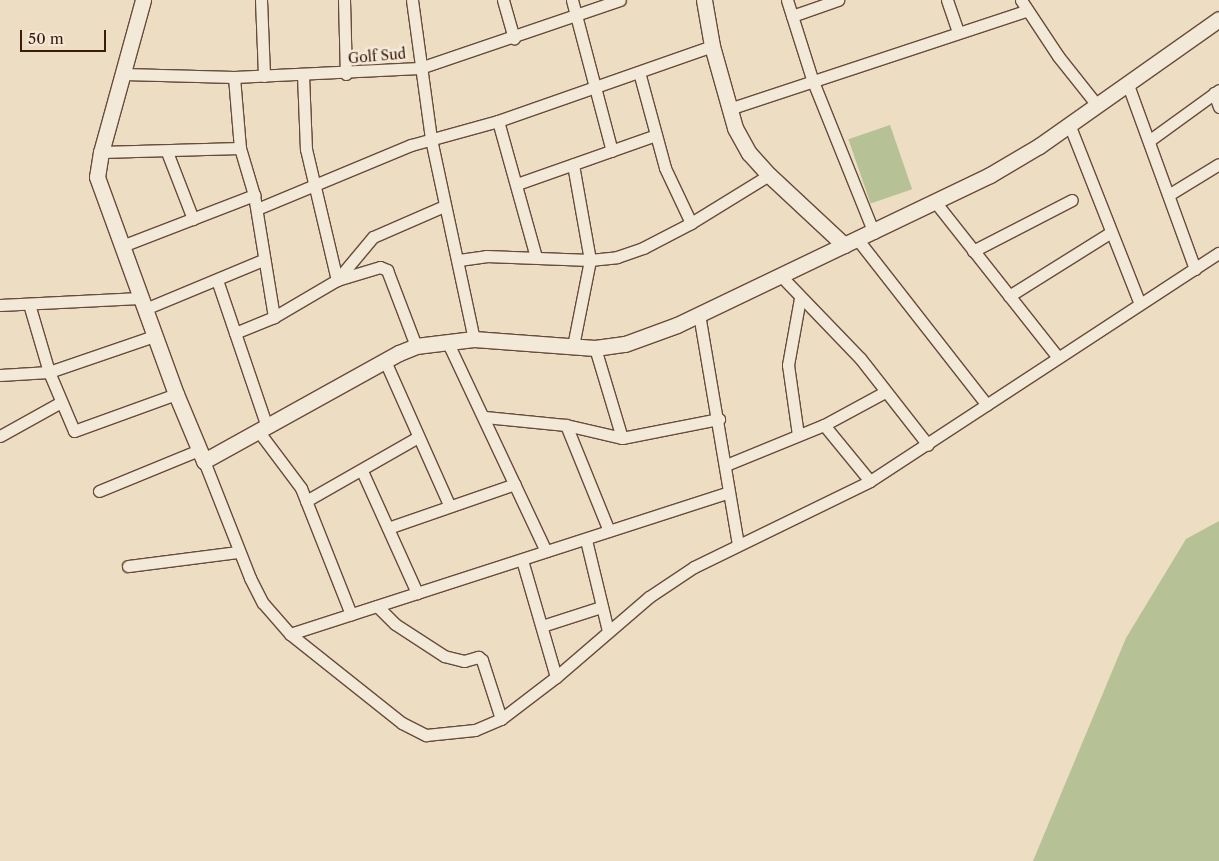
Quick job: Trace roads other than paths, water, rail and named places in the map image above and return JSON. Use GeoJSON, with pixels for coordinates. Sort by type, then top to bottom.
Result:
{"type":"FeatureCollection","features":[{"type":"Feature","properties":{"kind":"street"},"geometry":{"type":"LineString","coordinates":[[143,0],[101,152],[97,177],[176,394],[202,455],[238,552],[263,603],[290,634],[362,693],[402,723],[426,735],[475,730],[501,719],[556,677],[649,597],[738,544],[870,481],[987,406],[1058,356],[1219,253]]}},
{"type":"Feature","properties":{"kind":"street"},"geometry":{"type":"LineString","coordinates":[[261,0],[264,76]]}},
{"type":"Feature","properties":{"kind":"street"},"geometry":{"type":"LineString","coordinates":[[344,0],[346,74]]}},
{"type":"Feature","properties":{"kind":"street"},"geometry":{"type":"LineString","coordinates":[[412,0],[431,139],[444,206],[459,260],[474,339]]}},
{"type":"Feature","properties":{"kind":"street"},"geometry":{"type":"LineString","coordinates":[[503,0],[514,38]]}},
{"type":"Feature","properties":{"kind":"street"},"geometry":{"type":"LineString","coordinates":[[572,0],[612,151]]}},
{"type":"Feature","properties":{"kind":"street","name":"Golf Sud"},"geometry":{"type":"LineString","coordinates":[[124,74],[234,77],[346,74],[420,68],[514,38],[620,0]]}},
{"type":"Feature","properties":{"kind":"street"},"geometry":{"type":"LineString","coordinates":[[704,0],[712,46],[729,109],[750,153],[769,175],[851,243],[987,406]]}},
{"type":"Feature","properties":{"kind":"street"},"geometry":{"type":"LineString","coordinates":[[787,0],[812,79],[874,233]]}},
{"type":"Feature","properties":{"kind":"street"},"geometry":{"type":"LineString","coordinates":[[792,16],[838,0]]}},
{"type":"Feature","properties":{"kind":"street"},"geometry":{"type":"LineString","coordinates":[[947,0],[958,32]]}},
{"type":"Feature","properties":{"kind":"street"},"geometry":{"type":"LineString","coordinates":[[729,109],[812,79],[958,32],[1023,5],[1097,105]]}},
{"type":"Feature","properties":{"kind":"street"},"geometry":{"type":"LineString","coordinates":[[99,491],[202,455],[263,430],[385,361],[416,346],[474,339],[595,348],[653,336],[780,275],[874,233],[990,175],[1128,85],[1219,19]]}},
{"type":"Feature","properties":{"kind":"street"},"geometry":{"type":"LineString","coordinates":[[256,209],[431,139],[498,121],[712,46]]}},
{"type":"Feature","properties":{"kind":"street"},"geometry":{"type":"LineString","coordinates":[[639,72],[665,168],[692,223]]}},
{"type":"Feature","properties":{"kind":"street"},"geometry":{"type":"LineString","coordinates":[[303,75],[306,148],[317,184],[337,280]]}},
{"type":"Feature","properties":{"kind":"street"},"geometry":{"type":"LineString","coordinates":[[234,77],[240,148],[254,196],[263,260],[274,317]]}},
{"type":"Feature","properties":{"kind":"street"},"geometry":{"type":"LineString","coordinates":[[1128,85],[1170,194],[1195,269]]}},
{"type":"Feature","properties":{"kind":"street"},"geometry":{"type":"LineString","coordinates":[[1150,140],[1217,92],[1219,107]]}},
{"type":"Feature","properties":{"kind":"street"},"geometry":{"type":"LineString","coordinates":[[498,121],[536,257]]}},
{"type":"Feature","properties":{"kind":"street"},"geometry":{"type":"LineString","coordinates":[[1069,124],[1110,233],[1140,304]]}},
{"type":"Feature","properties":{"kind":"street"},"geometry":{"type":"LineString","coordinates":[[517,184],[656,135]]}},
{"type":"Feature","properties":{"kind":"street"},"geometry":{"type":"LineString","coordinates":[[101,152],[167,152],[240,148]]}},
{"type":"Feature","properties":{"kind":"street"},"geometry":{"type":"LineString","coordinates":[[167,152],[193,219]]}},
{"type":"Feature","properties":{"kind":"street"},"geometry":{"type":"LineString","coordinates":[[1170,194],[1219,164]]}},
{"type":"Feature","properties":{"kind":"street"},"geometry":{"type":"LineString","coordinates":[[573,165],[590,260],[573,346]]}},
{"type":"Feature","properties":{"kind":"street"},"geometry":{"type":"LineString","coordinates":[[459,260],[486,256],[590,260],[617,257],[643,248],[692,223],[769,175]]}},
{"type":"Feature","properties":{"kind":"street"},"geometry":{"type":"LineString","coordinates":[[122,246],[254,196]]}},
{"type":"Feature","properties":{"kind":"street"},"geometry":{"type":"LineString","coordinates":[[973,251],[1072,200]]}},
{"type":"Feature","properties":{"kind":"street"},"geometry":{"type":"LineString","coordinates":[[936,203],[1058,356]]}},
{"type":"Feature","properties":{"kind":"street"},"geometry":{"type":"LineString","coordinates":[[337,280],[373,237],[444,206]]}},
{"type":"Feature","properties":{"kind":"street"},"geometry":{"type":"LineString","coordinates":[[1009,296],[1110,233]]}},
{"type":"Feature","properties":{"kind":"street"},"geometry":{"type":"LineString","coordinates":[[0,305],[143,304],[216,280],[263,260]]}},
{"type":"Feature","properties":{"kind":"street"},"geometry":{"type":"LineString","coordinates":[[235,333],[274,317],[337,280],[384,268],[416,346]]}},
{"type":"Feature","properties":{"kind":"street"},"geometry":{"type":"LineString","coordinates":[[780,275],[800,298],[860,358],[928,445]]}},
{"type":"Feature","properties":{"kind":"street"},"geometry":{"type":"LineString","coordinates":[[216,280],[235,333],[263,430],[290,471],[306,500],[351,614]]}},
{"type":"Feature","properties":{"kind":"street"},"geometry":{"type":"LineString","coordinates":[[798,435],[788,365],[800,298]]}},
{"type":"Feature","properties":{"kind":"street"},"geometry":{"type":"LineString","coordinates":[[29,304],[50,372],[74,431],[176,394]]}},
{"type":"Feature","properties":{"kind":"street"},"geometry":{"type":"LineString","coordinates":[[699,314],[719,419],[738,544]]}},
{"type":"Feature","properties":{"kind":"street"},"geometry":{"type":"LineString","coordinates":[[0,375],[50,372],[154,336]]}},
{"type":"Feature","properties":{"kind":"street"},"geometry":{"type":"LineString","coordinates":[[447,341],[485,417],[546,551]]}},
{"type":"Feature","properties":{"kind":"street"},"geometry":{"type":"LineString","coordinates":[[595,348],[622,438]]}},
{"type":"Feature","properties":{"kind":"street"},"geometry":{"type":"LineString","coordinates":[[385,361],[449,505]]}},
{"type":"Feature","properties":{"kind":"street"},"geometry":{"type":"LineString","coordinates":[[726,465],[824,425],[885,392]]}},
{"type":"Feature","properties":{"kind":"street"},"geometry":{"type":"LineString","coordinates":[[0,436],[61,402]]}},
{"type":"Feature","properties":{"kind":"street"},"geometry":{"type":"LineString","coordinates":[[485,417],[566,425],[622,438],[719,419]]}},
{"type":"Feature","properties":{"kind":"street"},"geometry":{"type":"LineString","coordinates":[[566,425],[609,531]]}},
{"type":"Feature","properties":{"kind":"street"},"geometry":{"type":"LineString","coordinates":[[824,425],[870,481]]}},
{"type":"Feature","properties":{"kind":"street"},"geometry":{"type":"LineString","coordinates":[[306,500],[362,471],[418,437]]}},
{"type":"Feature","properties":{"kind":"street"},"geometry":{"type":"LineString","coordinates":[[362,471],[417,593]]}},
{"type":"Feature","properties":{"kind":"street"},"geometry":{"type":"LineString","coordinates":[[388,528],[449,505],[515,484]]}},
{"type":"Feature","properties":{"kind":"street"},"geometry":{"type":"LineString","coordinates":[[290,634],[546,551],[586,540],[729,492]]}},
{"type":"Feature","properties":{"kind":"street"},"geometry":{"type":"LineString","coordinates":[[586,540],[608,631]]}},
{"type":"Feature","properties":{"kind":"street"},"geometry":{"type":"LineString","coordinates":[[128,566],[238,552]]}},
{"type":"Feature","properties":{"kind":"street"},"geometry":{"type":"LineString","coordinates":[[522,560],[556,677]]}},
{"type":"Feature","properties":{"kind":"street"},"geometry":{"type":"LineString","coordinates":[[377,606],[395,624],[444,656],[464,661],[478,657],[482,660],[501,719]]}},
{"type":"Feature","properties":{"kind":"street"},"geometry":{"type":"LineString","coordinates":[[542,626],[601,607]]}}]}
